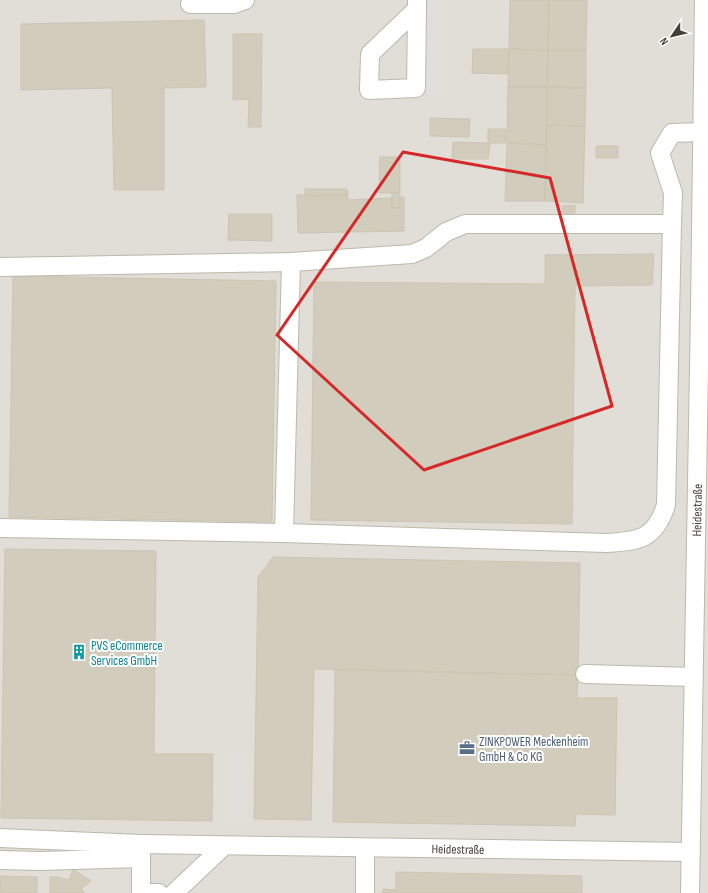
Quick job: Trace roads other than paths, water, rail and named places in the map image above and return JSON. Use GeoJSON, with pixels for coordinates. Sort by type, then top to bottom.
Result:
{"type":"FeatureCollection","features":[{"type":"Feature","properties":{"kind":"street"},"geometry":{"type":"LineString","coordinates":[[190,4],[234,4],[246,0]]}},
{"type":"Feature","properties":{"kind":"street","name":"Heidestraße"},"geometry":{"type":"LineString","coordinates":[[690,893],[694,677],[702,595],[705,172],[702,132],[704,0]]}},
{"type":"Feature","properties":{"kind":"street"},"geometry":{"type":"LineString","coordinates":[[417,4],[416,88],[369,90],[370,54],[417,4]]}},
{"type":"Feature","properties":{"kind":"street"},"geometry":{"type":"LineString","coordinates":[[0,528],[284,533],[607,543],[639,540],[654,530],[662,519],[666,505],[673,193],[660,153],[672,133],[702,132]]}},
{"type":"Feature","properties":{"kind":"street"},"geometry":{"type":"LineString","coordinates":[[0,267],[291,262],[412,254],[426,248],[446,232],[465,224],[672,224]]}},
{"type":"Feature","properties":{"kind":"street"},"geometry":{"type":"LineString","coordinates":[[284,533],[291,262]]}},
{"type":"Feature","properties":{"kind":"street"},"geometry":{"type":"LineString","coordinates":[[585,674],[694,677]]}},
{"type":"Feature","properties":{"kind":"street"},"geometry":{"type":"LineString","coordinates":[[0,838],[141,851]]}},
{"type":"Feature","properties":{"kind":"street"},"geometry":{"type":"LineString","coordinates":[[174,893],[224,846]]}},
{"type":"Feature","properties":{"kind":"street","name":"Heidestraße"},"geometry":{"type":"LineString","coordinates":[[141,851],[224,846],[691,852]]}},
{"type":"Feature","properties":{"kind":"street"},"geometry":{"type":"LineString","coordinates":[[365,848],[365,893]]}},
{"type":"Feature","properties":{"kind":"street"},"geometry":{"type":"LineString","coordinates":[[0,860],[40,861],[141,851]]}},
{"type":"Feature","properties":{"kind":"street"},"geometry":{"type":"LineString","coordinates":[[141,851],[141,893],[159,893]]}},
{"type":"Feature","properties":{"kind":"place","name":"PVS eCommerce Services GmbH"},"geometry":{"type":"Point","coordinates":[79,652]}},
{"type":"Feature","properties":{"kind":"place","name":"ZINKPOWER Meckenheim GmbH & Co KG"},"geometry":{"type":"Point","coordinates":[467,748]}}]}
